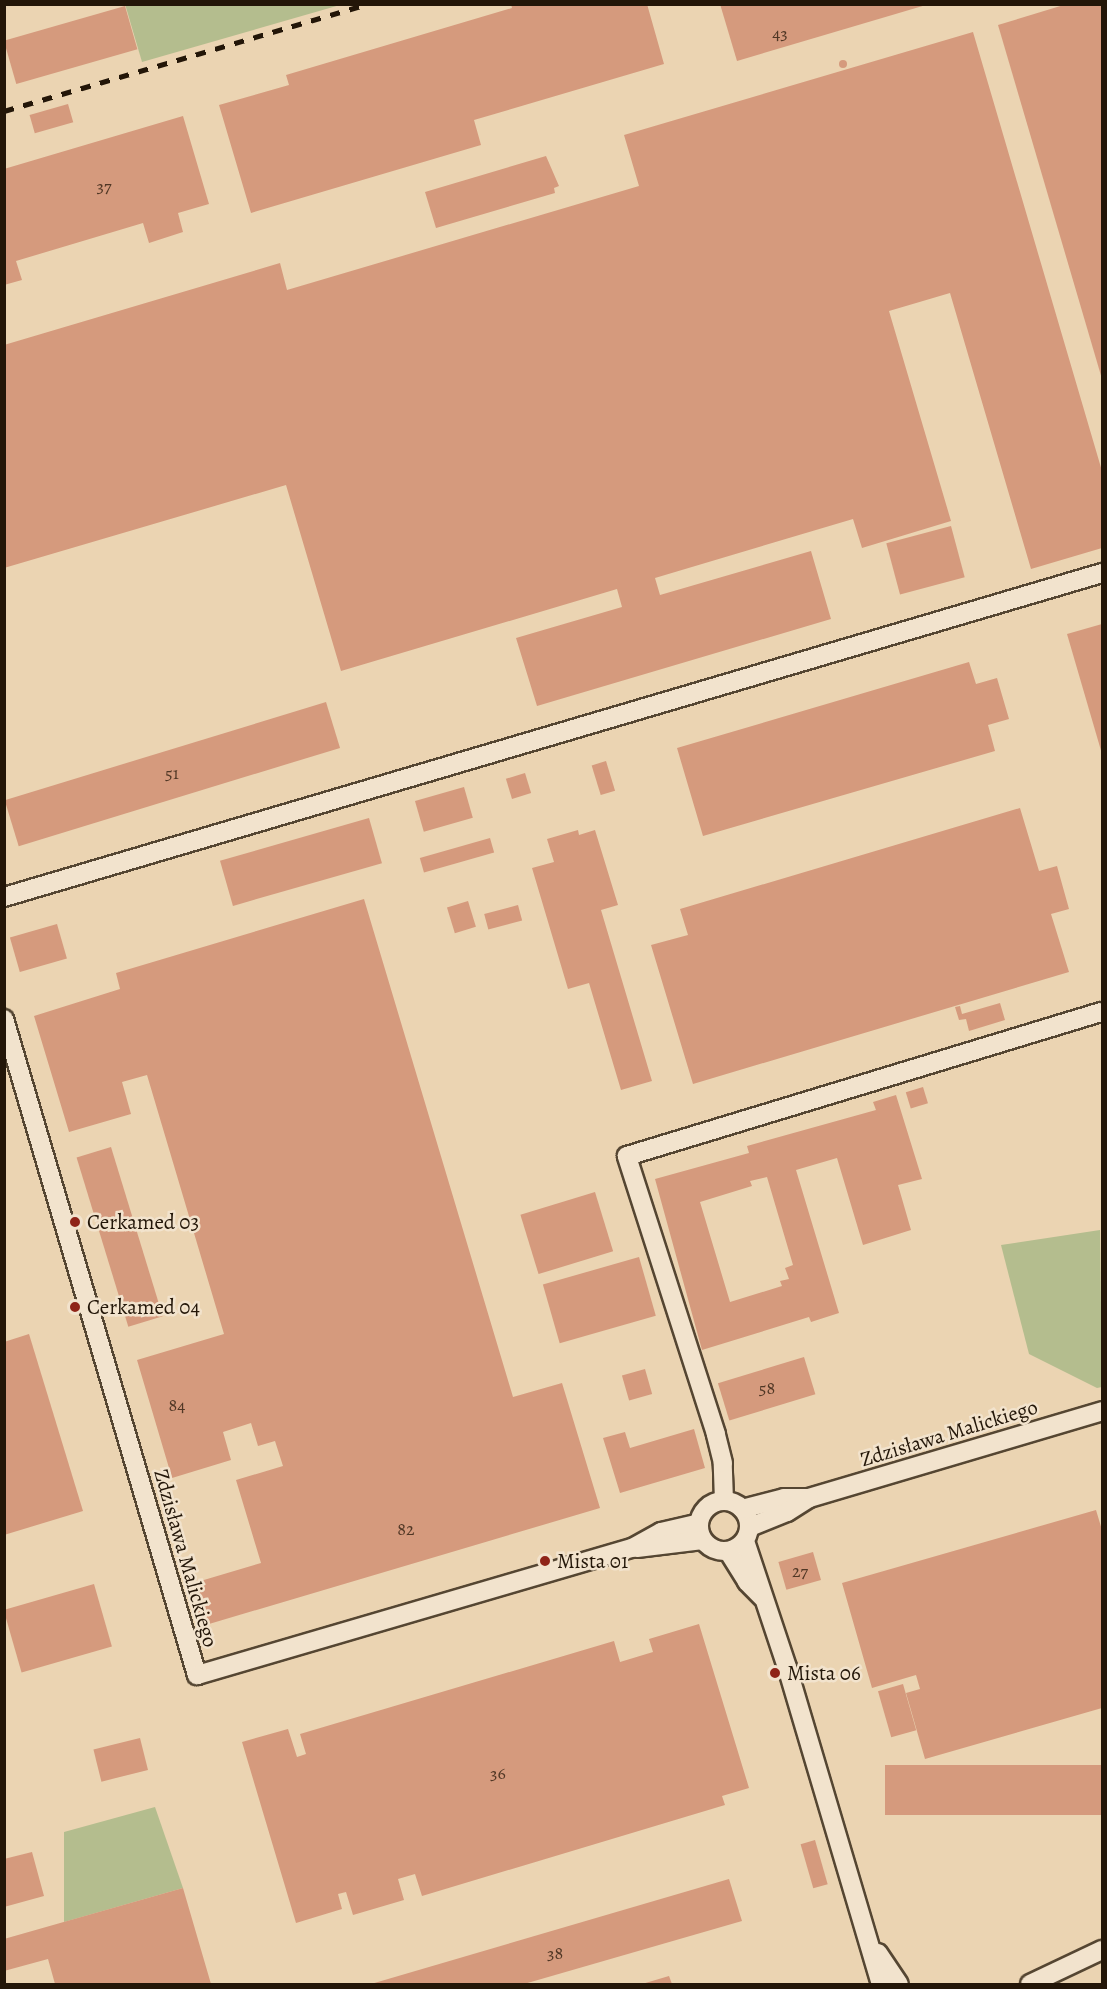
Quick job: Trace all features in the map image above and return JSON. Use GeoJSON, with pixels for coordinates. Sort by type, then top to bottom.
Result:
{"type":"FeatureCollection","features":[{"type":"Feature","properties":{"kind":"street"},"geometry":{"type":"LineString","coordinates":[[4,897],[1102,573]]}},
{"type":"Feature","properties":{"kind":"street"},"geometry":{"type":"LineString","coordinates":[[724,1501],[723,1463],[716,1434],[627,1156],[1102,1012]]}},
{"type":"Feature","properties":{"kind":"street","name":"Zdzisława Malickiego"},"geometry":{"type":"LineString","coordinates":[[4,1019],[197,1676],[632,1548],[701,1532]]}},
{"type":"Feature","properties":{"kind":"street","name":"Zdzisława Malickiego"},"geometry":{"type":"LineString","coordinates":[[747,1534],[809,1498],[1102,1411]]}},
{"type":"Feature","properties":{"kind":"street","name":"Zdzisława Malickiego"},"geometry":{"type":"LineString","coordinates":[[742,1509],[784,1498],[809,1498]]}},
{"type":"Feature","properties":{"kind":"street"},"geometry":{"type":"LineString","coordinates":[[747,1534],[728,1551],[714,1549],[701,1532],[705,1510],[724,1501],[742,1509],[762,1597],[820,1814],[871,1944],[881,1984]]}},
{"type":"Feature","properties":{"kind":"street"},"geometry":{"type":"LineString","coordinates":[[728,1551],[747,1582],[762,1597]]}},
{"type":"Feature","properties":{"kind":"street"},"geometry":{"type":"LineString","coordinates":[[871,1944],[899,1984]]}},
{"type":"Feature","properties":{"kind":"street"},"geometry":{"type":"LineString","coordinates":[[1030,1984],[1102,1950]]}},
{"type":"Feature","properties":{"kind":"street"},"geometry":{"type":"LineString","coordinates":[[1039,1984],[1058,1972]]}},
{"type":"Feature","properties":{"kind":"green space"},"geometry":{"type":"Polygon","coordinates":[[[125,4],[340,4],[340,5],[142,62],[125,4]]]}},
{"type":"Feature","properties":{"kind":"green space"},"geometry":{"type":"Polygon","coordinates":[[[1100,1230],[1102,1387],[1097,1388],[1029,1354],[1001,1245],[1100,1230]]]}},
{"type":"Feature","properties":{"kind":"green space"},"geometry":{"type":"Polygon","coordinates":[[[155,1807],[183,1888],[64,1922],[64,1832],[155,1807]]]}},
{"type":"Feature","properties":{"kind":"building"},"geometry":{"type":"Polygon","coordinates":[[[511,4],[647,4],[664,64],[474,120],[481,145],[251,213],[219,105],[289,85],[286,75],[512,8],[511,4]]]}},
{"type":"Feature","properties":{"kind":"building"},"geometry":{"type":"Polygon","coordinates":[[[720,4],[926,4],[926,5],[737,61],[720,4]]]}},
{"type":"Feature","properties":{"kind":"building"},"geometry":{"type":"Polygon","coordinates":[[[1067,4],[1102,4],[1102,379],[998,25],[1067,4]]]}},
{"type":"Feature","properties":{"kind":"building"},"geometry":{"type":"Polygon","coordinates":[[[125,6],[137,49],[16,84],[4,41],[125,6]]]}},
{"type":"Feature","properties":{"kind":"building"},"geometry":{"type":"Polygon","coordinates":[[[973,32],[1102,471],[1102,548],[1031,569],[950,293],[889,311],[951,521],[862,548],[853,519],[655,578],[660,595],[811,551],[831,619],[537,706],[516,638],[622,607],[617,589],[341,671],[286,485],[4,568],[4,345],[280,263],[287,290],[639,186],[624,135],[973,32]]]}},
{"type":"Feature","properties":{"kind":"building"},"geometry":{"type":"Polygon","coordinates":[[[843,60],[847,64],[843,68],[839,64],[843,60]]]}},
{"type":"Feature","properties":{"kind":"building"},"geometry":{"type":"Polygon","coordinates":[[[68,104],[73,122],[35,133],[30,115],[68,104]]]}},
{"type":"Feature","properties":{"kind":"building"},"geometry":{"type":"Polygon","coordinates":[[[183,116],[209,204],[178,213],[183,232],[149,243],[143,223],[16,261],[22,280],[4,285],[4,169],[183,116]]]}},
{"type":"Feature","properties":{"kind":"building"},"geometry":{"type":"Polygon","coordinates":[[[546,156],[559,186],[554,188],[555,193],[436,228],[425,192],[546,156]]]}},
{"type":"Feature","properties":{"kind":"building"},"geometry":{"type":"Polygon","coordinates":[[[951,526],[965,577],[900,595],[886,543],[951,526]]]}},
{"type":"Feature","properties":{"kind":"building"},"geometry":{"type":"Polygon","coordinates":[[[1102,624],[1102,754],[1067,634],[1102,624]]]}},
{"type":"Feature","properties":{"kind":"building"},"geometry":{"type":"Polygon","coordinates":[[[969,662],[976,684],[997,678],[1009,719],[988,725],[995,751],[703,836],[677,748],[969,662]]]}},
{"type":"Feature","properties":{"kind":"building"},"geometry":{"type":"Polygon","coordinates":[[[326,702],[340,748],[19,846],[5,800],[326,702]]]}},
{"type":"Feature","properties":{"kind":"building"},"geometry":{"type":"Polygon","coordinates":[[[606,761],[615,791],[601,795],[592,765],[606,761]]]}},
{"type":"Feature","properties":{"kind":"building"},"geometry":{"type":"Polygon","coordinates":[[[525,773],[531,793],[512,799],[506,779],[525,773]]]}},
{"type":"Feature","properties":{"kind":"building"},"geometry":{"type":"Polygon","coordinates":[[[464,787],[473,818],[424,832],[415,801],[464,787]]]}},
{"type":"Feature","properties":{"kind":"building"},"geometry":{"type":"Polygon","coordinates":[[[1020,808],[1039,871],[1057,866],[1069,909],[1051,914],[1069,972],[693,1084],[651,945],[688,935],[680,909],[1020,808]]]}},
{"type":"Feature","properties":{"kind":"building"},"geometry":{"type":"Polygon","coordinates":[[[369,818],[382,863],[233,906],[220,861],[369,818]]]}},
{"type":"Feature","properties":{"kind":"building"},"geometry":{"type":"Polygon","coordinates":[[[578,830],[579,835],[595,830],[618,905],[601,910],[652,1081],[621,1090],[589,983],[568,989],[532,868],[554,862],[547,839],[578,830]]]}},
{"type":"Feature","properties":{"kind":"building"},"geometry":{"type":"Polygon","coordinates":[[[490,838],[494,852],[424,873],[420,858],[490,838]]]}},
{"type":"Feature","properties":{"kind":"building"},"geometry":{"type":"Polygon","coordinates":[[[364,899],[513,1397],[562,1383],[600,1508],[199,1627],[187,1585],[261,1563],[236,1480],[283,1466],[275,1441],[258,1446],[251,1423],[223,1432],[231,1460],[172,1478],[137,1360],[224,1334],[147,1075],[122,1082],[131,1114],[69,1132],[34,1016],[120,989],[116,973],[364,899]]]}},
{"type":"Feature","properties":{"kind":"building"},"geometry":{"type":"Polygon","coordinates":[[[468,901],[476,927],[455,933],[447,907],[468,901]]]}},
{"type":"Feature","properties":{"kind":"building"},"geometry":{"type":"Polygon","coordinates":[[[518,905],[522,920],[488,930],[484,914],[518,905]]]}},
{"type":"Feature","properties":{"kind":"building"},"geometry":{"type":"Polygon","coordinates":[[[57,924],[67,959],[20,972],[10,938],[57,924]]]}},
{"type":"Feature","properties":{"kind":"building"},"geometry":{"type":"Polygon","coordinates":[[[1000,1003],[1005,1020],[969,1031],[966,1019],[959,1020],[955,1007],[960,1006],[962,1014],[1000,1003]]]}},
{"type":"Feature","properties":{"kind":"building"},"geometry":{"type":"Polygon","coordinates":[[[923,1087],[928,1103],[911,1109],[906,1092],[923,1087]]]}},
{"type":"Feature","properties":{"kind":"building"},"geometry":{"type":"Polygon","coordinates":[[[896,1095],[922,1179],[898,1185],[911,1230],[863,1245],[837,1158],[796,1170],[839,1313],[811,1322],[809,1317],[702,1350],[655,1179],[749,1153],[747,1146],[876,1110],[873,1102],[896,1095]],[[767,1177],[750,1181],[752,1186],[700,1202],[730,1302],[782,1286],[780,1281],[789,1279],[785,1268],[793,1265],[767,1177]]]}},
{"type":"Feature","properties":{"kind":"building"},"geometry":{"type":"Polygon","coordinates":[[[111,1147],[163,1316],[128,1327],[77,1158],[111,1147]]]}},
{"type":"Feature","properties":{"kind":"building"},"geometry":{"type":"Polygon","coordinates":[[[595,1192],[613,1251],[539,1274],[520,1215],[595,1192]]]}},
{"type":"Feature","properties":{"kind":"building"},"geometry":{"type":"Polygon","coordinates":[[[639,1257],[656,1316],[560,1343],[543,1285],[639,1257]]]}},
{"type":"Feature","properties":{"kind":"building"},"geometry":{"type":"Polygon","coordinates":[[[29,1334],[83,1511],[4,1535],[4,1342],[29,1334]]]}},
{"type":"Feature","properties":{"kind":"building"},"geometry":{"type":"Polygon","coordinates":[[[804,1357],[815,1394],[729,1421],[718,1383],[804,1357]]]}},
{"type":"Feature","properties":{"kind":"building"},"geometry":{"type":"Polygon","coordinates":[[[645,1369],[652,1394],[629,1401],[622,1376],[645,1369]]]}},
{"type":"Feature","properties":{"kind":"building"},"geometry":{"type":"Polygon","coordinates":[[[694,1429],[705,1468],[620,1493],[603,1438],[625,1432],[630,1448],[694,1429]]]}},
{"type":"Feature","properties":{"kind":"building"},"geometry":{"type":"Polygon","coordinates":[[[1096,1510],[1102,1530],[1102,1708],[925,1759],[906,1693],[920,1689],[916,1675],[872,1688],[842,1583],[1096,1510]]]}},
{"type":"Feature","properties":{"kind":"building"},"geometry":{"type":"Polygon","coordinates":[[[813,1552],[821,1580],[786,1590],[778,1562],[813,1552]]]}},
{"type":"Feature","properties":{"kind":"building"},"geometry":{"type":"Polygon","coordinates":[[[94,1584],[112,1646],[22,1672],[4,1610],[94,1584]]]}},
{"type":"Feature","properties":{"kind":"building"},"geometry":{"type":"Polygon","coordinates":[[[699,1624],[749,1788],[722,1796],[725,1805],[422,1896],[415,1874],[398,1879],[404,1900],[353,1915],[346,1892],[338,1894],[342,1909],[296,1923],[242,1742],[288,1729],[297,1757],[306,1754],[300,1734],[614,1641],[620,1662],[653,1652],[649,1639],[699,1624]]]}},
{"type":"Feature","properties":{"kind":"building"},"geometry":{"type":"Polygon","coordinates":[[[903,1684],[916,1730],[891,1737],[878,1691],[903,1684]]]}},
{"type":"Feature","properties":{"kind":"building"},"geometry":{"type":"Polygon","coordinates":[[[140,1738],[148,1770],[101,1782],[93,1750],[140,1738]]]}},
{"type":"Feature","properties":{"kind":"building"},"geometry":{"type":"Polygon","coordinates":[[[885,1765],[1102,1765],[1102,1815],[885,1815],[885,1765]]]}},
{"type":"Feature","properties":{"kind":"building"},"geometry":{"type":"Polygon","coordinates":[[[815,1840],[828,1884],[813,1888],[801,1844],[815,1840]]]}},
{"type":"Feature","properties":{"kind":"building"},"geometry":{"type":"Polygon","coordinates":[[[32,1852],[44,1896],[4,1907],[4,1859],[32,1852]]]}},
{"type":"Feature","properties":{"kind":"building"},"geometry":{"type":"Polygon","coordinates":[[[729,1879],[742,1921],[524,1984],[371,1984],[729,1879]]]}},
{"type":"Feature","properties":{"kind":"building"},"geometry":{"type":"Polygon","coordinates":[[[183,1888],[211,1984],[55,1984],[48,1959],[4,1971],[4,1939],[183,1888]]]}},
{"type":"Feature","properties":{"kind":"building"},"geometry":{"type":"Polygon","coordinates":[[[669,1976],[672,1984],[642,1984],[669,1976]]]}},
{"type":"Feature","properties":{"kind":"railway"},"geometry":{"type":"LineString","coordinates":[[4,111],[368,4]]}},
{"type":"Feature","properties":{"kind":"place","name":"Cerkamed 03"},"geometry":{"type":"Point","coordinates":[75,1222]}},
{"type":"Feature","properties":{"kind":"place","name":"Cerkamed 04"},"geometry":{"type":"Point","coordinates":[75,1307]}},
{"type":"Feature","properties":{"kind":"place","name":"Mista 01"},"geometry":{"type":"Point","coordinates":[545,1561]}},
{"type":"Feature","properties":{"kind":"place","name":"Mista 06"},"geometry":{"type":"Point","coordinates":[775,1673]}}]}
